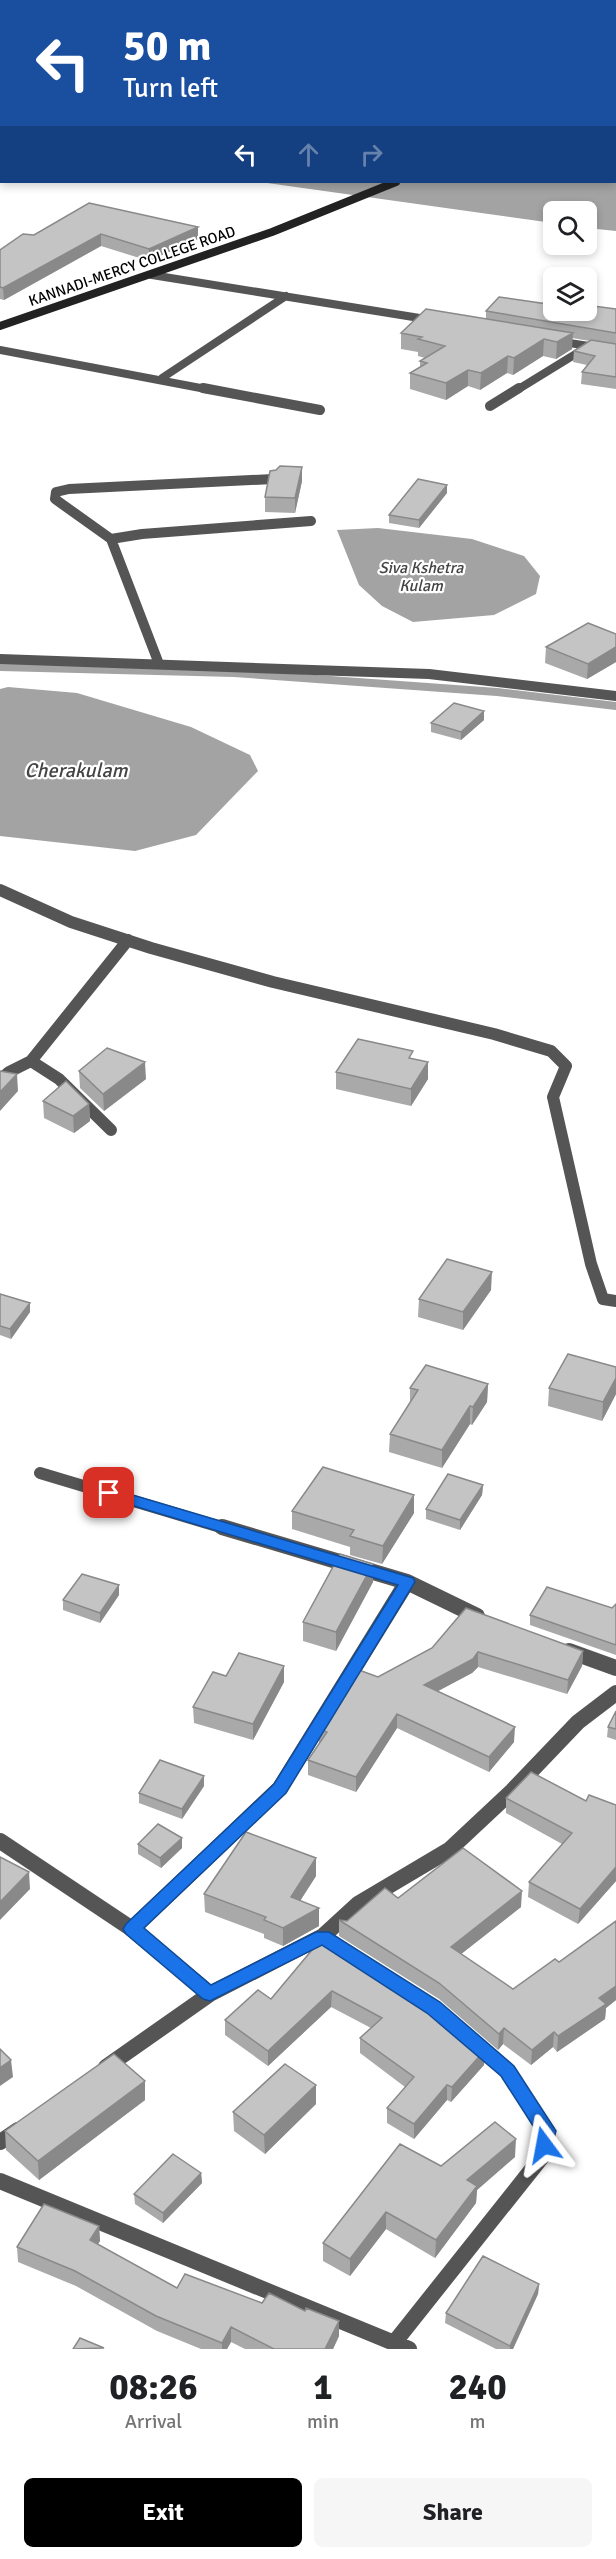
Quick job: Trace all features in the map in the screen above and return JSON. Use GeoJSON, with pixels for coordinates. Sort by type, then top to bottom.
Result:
{"type":"FeatureCollection","features":[{"type":"Feature","properties":{"kind":"main road","name":"KANNADI-MERCY COLLEGE ROAD"},"geometry":{"type":"LineString","coordinates":[[0,326],[272,232],[394,183]]}},
{"type":"Feature","properties":{"kind":"street"},"geometry":{"type":"LineString","coordinates":[[152,275],[438,321]]}},
{"type":"Feature","properties":{"kind":"street"},"geometry":{"type":"LineString","coordinates":[[162,378],[286,296]]}},
{"type":"Feature","properties":{"kind":"street"},"geometry":{"type":"LineString","coordinates":[[543,339],[616,350]]}},
{"type":"Feature","properties":{"kind":"street"},"geometry":{"type":"LineString","coordinates":[[490,406],[588,346]]}},
{"type":"Feature","properties":{"kind":"street"},"geometry":{"type":"LineString","coordinates":[[0,350],[162,378],[320,410]]}},
{"type":"Feature","properties":{"kind":"street"},"geometry":{"type":"LineString","coordinates":[[159,664],[111,539],[55,500],[56,492],[69,489],[273,479]]}},
{"type":"Feature","properties":{"kind":"street"},"geometry":{"type":"LineString","coordinates":[[111,539],[142,534],[311,521]]}},
{"type":"Feature","properties":{"kind":"street"},"geometry":{"type":"LineString","coordinates":[[0,659],[429,674],[616,696]]}},
{"type":"Feature","properties":{"kind":"street"},"geometry":{"type":"LineString","coordinates":[[0,890],[72,922],[128,940],[273,982],[494,1034],[551,1051],[566,1066],[553,1097],[560,1139],[591,1264],[603,1299],[616,1301]]}},
{"type":"Feature","properties":{"kind":"street"},"geometry":{"type":"LineString","coordinates":[[0,1080],[9,1072],[31,1061],[128,940]]}},
{"type":"Feature","properties":{"kind":"street"},"geometry":{"type":"LineString","coordinates":[[31,1061],[59,1079],[111,1130]]}},
{"type":"Feature","properties":{"kind":"street"},"geometry":{"type":"LineString","coordinates":[[40,1473],[407,1582],[460,1610],[493,1622]]}},
{"type":"Feature","properties":{"kind":"street"},"geometry":{"type":"LineString","coordinates":[[132,1929],[280,1788],[407,1582]]}},
{"type":"Feature","properties":{"kind":"street"},"geometry":{"type":"LineString","coordinates":[[560,1647],[616,1668]]}},
{"type":"Feature","properties":{"kind":"street"},"geometry":{"type":"LineString","coordinates":[[95,2075],[210,1994],[322,1937],[358,1904],[449,1850],[512,1791],[578,1722],[616,1693]]}},
{"type":"Feature","properties":{"kind":"street"},"geometry":{"type":"LineString","coordinates":[[0,1842],[132,1929],[210,1994]]}},
{"type":"Feature","properties":{"kind":"street"},"geometry":{"type":"LineString","coordinates":[[322,1937],[353,1956]]}},
{"type":"Feature","properties":{"kind":"street"},"geometry":{"type":"LineString","coordinates":[[0,2181],[402,2346],[541,2158],[547,2131],[507,2071],[458,2029]]}},
{"type":"Feature","properties":{"kind":"street"},"geometry":{"type":"LineString","coordinates":[[0,2142],[29,2122]]}},
{"type":"Feature","properties":{"kind":"water"},"geometry":{"type":"Polygon","coordinates":[[[267,183],[616,183],[616,231],[597,229],[597,201],[543,201],[543,222],[267,183]]]}},
{"type":"Feature","properties":{"kind":"water","name":"Siva Kshetra Kulam"},"geometry":{"type":"Polygon","coordinates":[[[378,528],[472,539],[524,556],[540,576],[536,594],[494,615],[413,622],[382,606],[359,585],[337,530],[378,528]]]}},
{"type":"Feature","properties":{"kind":"water","name":"Cherakulam"},"geometry":{"type":"Polygon","coordinates":[[[8,687],[77,693],[191,727],[250,755],[258,771],[196,835],[135,851],[0,836],[0,689],[8,687]]]}},
{"type":"Feature","properties":{"kind":"building"},"geometry":{"type":"Polygon","coordinates":[[[89,203],[198,227],[149,249],[101,234],[3,288],[0,287],[0,250],[23,234],[34,235],[89,203]]]}},
{"type":"Feature","properties":{"kind":"building"},"geometry":{"type":"Polygon","coordinates":[[[499,297],[543,303],[543,321],[486,311],[499,297]]]}},
{"type":"Feature","properties":{"kind":"building"},"geometry":{"type":"Polygon","coordinates":[[[597,306],[616,309],[616,333],[545,321],[597,321],[597,306]]]}},
{"type":"Feature","properties":{"kind":"building"},"geometry":{"type":"Polygon","coordinates":[[[426,309],[573,333],[557,342],[544,339],[514,358],[508,356],[481,373],[468,370],[446,383],[410,373],[427,363],[420,361],[445,346],[418,339],[422,337],[401,333],[426,309]]]}},
{"type":"Feature","properties":{"kind":"building"},"geometry":{"type":"Polygon","coordinates":[[[591,340],[616,344],[616,377],[582,372],[595,356],[574,351],[591,340]]]}},
{"type":"Feature","properties":{"kind":"building"},"geometry":{"type":"Polygon","coordinates":[[[280,466],[302,467],[295,498],[265,497],[270,471],[280,466]]]}},
{"type":"Feature","properties":{"kind":"building"},"geometry":{"type":"Polygon","coordinates":[[[418,479],[447,485],[419,520],[389,515],[418,479]]]}},
{"type":"Feature","properties":{"kind":"building"},"geometry":{"type":"Polygon","coordinates":[[[588,623],[616,634],[616,647],[588,664],[546,647],[588,623]]]}},
{"type":"Feature","properties":{"kind":"building"},"geometry":{"type":"Polygon","coordinates":[[[454,703],[484,711],[461,732],[431,723],[454,703]]]}},
{"type":"Feature","properties":{"kind":"building"},"geometry":{"type":"Polygon","coordinates":[[[358,1039],[413,1051],[409,1058],[428,1062],[411,1089],[336,1072],[358,1039]]]}},
{"type":"Feature","properties":{"kind":"building"},"geometry":{"type":"Polygon","coordinates":[[[107,1048],[145,1062],[103,1094],[79,1071],[107,1048]]]}},
{"type":"Feature","properties":{"kind":"building"},"geometry":{"type":"Polygon","coordinates":[[[0,1071],[17,1074],[0,1092],[0,1071]]]}},
{"type":"Feature","properties":{"kind":"building"},"geometry":{"type":"Polygon","coordinates":[[[66,1081],[89,1104],[73,1116],[43,1101],[66,1081]]]}},
{"type":"Feature","properties":{"kind":"building"},"geometry":{"type":"Polygon","coordinates":[[[447,1259],[492,1272],[463,1312],[419,1299],[447,1259]]]}},
{"type":"Feature","properties":{"kind":"building"},"geometry":{"type":"Polygon","coordinates":[[[0,1294],[30,1303],[10,1329],[0,1326],[0,1294]]]}},
{"type":"Feature","properties":{"kind":"building"},"geometry":{"type":"Polygon","coordinates":[[[568,1354],[616,1367],[616,1378],[603,1402],[549,1388],[568,1354]]]}},
{"type":"Feature","properties":{"kind":"building"},"geometry":{"type":"Polygon","coordinates":[[[426,1365],[488,1384],[473,1407],[470,1406],[442,1450],[390,1434],[418,1390],[410,1388],[426,1365]]]}},
{"type":"Feature","properties":{"kind":"building"},"geometry":{"type":"Polygon","coordinates":[[[323,1467],[414,1495],[383,1546],[350,1536],[354,1530],[292,1511],[323,1467]]]}},
{"type":"Feature","properties":{"kind":"building"},"geometry":{"type":"Polygon","coordinates":[[[448,1474],[483,1485],[460,1520],[426,1509],[448,1474]]]}},
{"type":"Feature","properties":{"kind":"building"},"geometry":{"type":"Polygon","coordinates":[[[340,1554],[373,1564],[336,1632],[303,1622],[340,1554]]]}},
{"type":"Feature","properties":{"kind":"building"},"geometry":{"type":"Polygon","coordinates":[[[82,1574],[119,1585],[100,1613],[63,1600],[82,1574]]]}},
{"type":"Feature","properties":{"kind":"building"},"geometry":{"type":"Polygon","coordinates":[[[547,1587],[612,1608],[616,1604],[616,1645],[530,1615],[547,1587]]]}},
{"type":"Feature","properties":{"kind":"building"},"geometry":{"type":"Polygon","coordinates":[[[466,1608],[583,1651],[568,1680],[478,1652],[473,1659],[424,1685],[515,1727],[489,1757],[397,1714],[356,1777],[308,1760],[327,1732],[319,1729],[356,1669],[378,1677],[432,1648],[466,1608]]]}},
{"type":"Feature","properties":{"kind":"building"},"geometry":{"type":"Polygon","coordinates":[[[239,1653],[284,1666],[253,1724],[193,1707],[213,1672],[226,1676],[239,1653]]]}},
{"type":"Feature","properties":{"kind":"building"},"geometry":{"type":"Polygon","coordinates":[[[616,1711],[616,1729],[608,1727],[616,1711]]]}},
{"type":"Feature","properties":{"kind":"building"},"geometry":{"type":"Polygon","coordinates":[[[160,1760],[204,1776],[182,1809],[139,1793],[160,1760]]]}},
{"type":"Feature","properties":{"kind":"building"},"geometry":{"type":"Polygon","coordinates":[[[531,1772],[586,1801],[589,1795],[616,1805],[616,1867],[580,1909],[529,1882],[572,1833],[506,1798],[531,1772]]]}},
{"type":"Feature","properties":{"kind":"building"},"geometry":{"type":"Polygon","coordinates":[[[158,1824],[182,1838],[160,1858],[138,1844],[158,1824]]]}},
{"type":"Feature","properties":{"kind":"building"},"geometry":{"type":"Polygon","coordinates":[[[246,1832],[316,1858],[291,1897],[319,1908],[283,1928],[264,1920],[266,1917],[204,1894],[246,1832]]]}},
{"type":"Feature","properties":{"kind":"building"},"geometry":{"type":"Polygon","coordinates":[[[463,1848],[522,1891],[451,1947],[513,1989],[555,1959],[559,1962],[616,1921],[616,1986],[599,1998],[606,2004],[558,2036],[554,2032],[532,2050],[504,2028],[499,2034],[439,1983],[339,1920],[347,1921],[385,1888],[398,1898],[463,1848]]]}},
{"type":"Feature","properties":{"kind":"building"},"geometry":{"type":"Polygon","coordinates":[[[0,1857],[29,1872],[0,1902],[0,1857]]]}},
{"type":"Feature","properties":{"kind":"building"},"geometry":{"type":"Polygon","coordinates":[[[322,1934],[427,2000],[485,2050],[452,2087],[447,2085],[414,2124],[387,2108],[414,2077],[360,2038],[382,2018],[332,1991],[268,2051],[225,2020],[258,1990],[271,1999],[317,1944],[308,1940],[322,1934]]]}},
{"type":"Feature","properties":{"kind":"building"},"geometry":{"type":"Polygon","coordinates":[[[0,2049],[11,2060],[0,2068],[0,2049]]]}},
{"type":"Feature","properties":{"kind":"building"},"geometry":{"type":"Polygon","coordinates":[[[114,2054],[145,2081],[38,2161],[5,2131],[114,2054]]]}},
{"type":"Feature","properties":{"kind":"building"},"geometry":{"type":"Polygon","coordinates":[[[285,2064],[316,2085],[264,2135],[233,2112],[285,2064]]]}},
{"type":"Feature","properties":{"kind":"building"},"geometry":{"type":"Polygon","coordinates":[[[495,2122],[516,2139],[467,2180],[477,2186],[436,2240],[386,2212],[350,2259],[323,2243],[400,2144],[441,2166],[495,2122]]]}},
{"type":"Feature","properties":{"kind":"building"},"geometry":{"type":"Polygon","coordinates":[[[173,2154],[201,2173],[163,2213],[134,2194],[173,2154]]]}},
{"type":"Feature","properties":{"kind":"building"},"geometry":{"type":"Polygon","coordinates":[[[44,2204],[99,2226],[90,2240],[177,2288],[185,2274],[262,2303],[269,2293],[305,2311],[306,2308],[339,2321],[325,2349],[274,2349],[231,2327],[222,2343],[156,2316],[75,2271],[17,2247],[44,2204]]]}},
{"type":"Feature","properties":{"kind":"building"},"geometry":{"type":"Polygon","coordinates":[[[483,2256],[539,2284],[510,2346],[446,2313],[483,2256]]]}},
{"type":"Feature","properties":{"kind":"building"},"geometry":{"type":"Polygon","coordinates":[[[80,2338],[104,2348],[73,2349],[80,2338]]]}},
{"type":"Feature","properties":{"kind":"waterway"},"geometry":{"type":"LineString","coordinates":[[0,667],[234,673],[497,692],[616,706]]}},
{"type":"Feature","properties":{"kind":"route"},"geometry":{"type":"LineString","coordinates":[[109,1493],[407,1582],[280,1788],[132,1929],[210,1994],[322,1937],[433,2007],[507,2071],[547,2131],[544,2145]]}}]}
